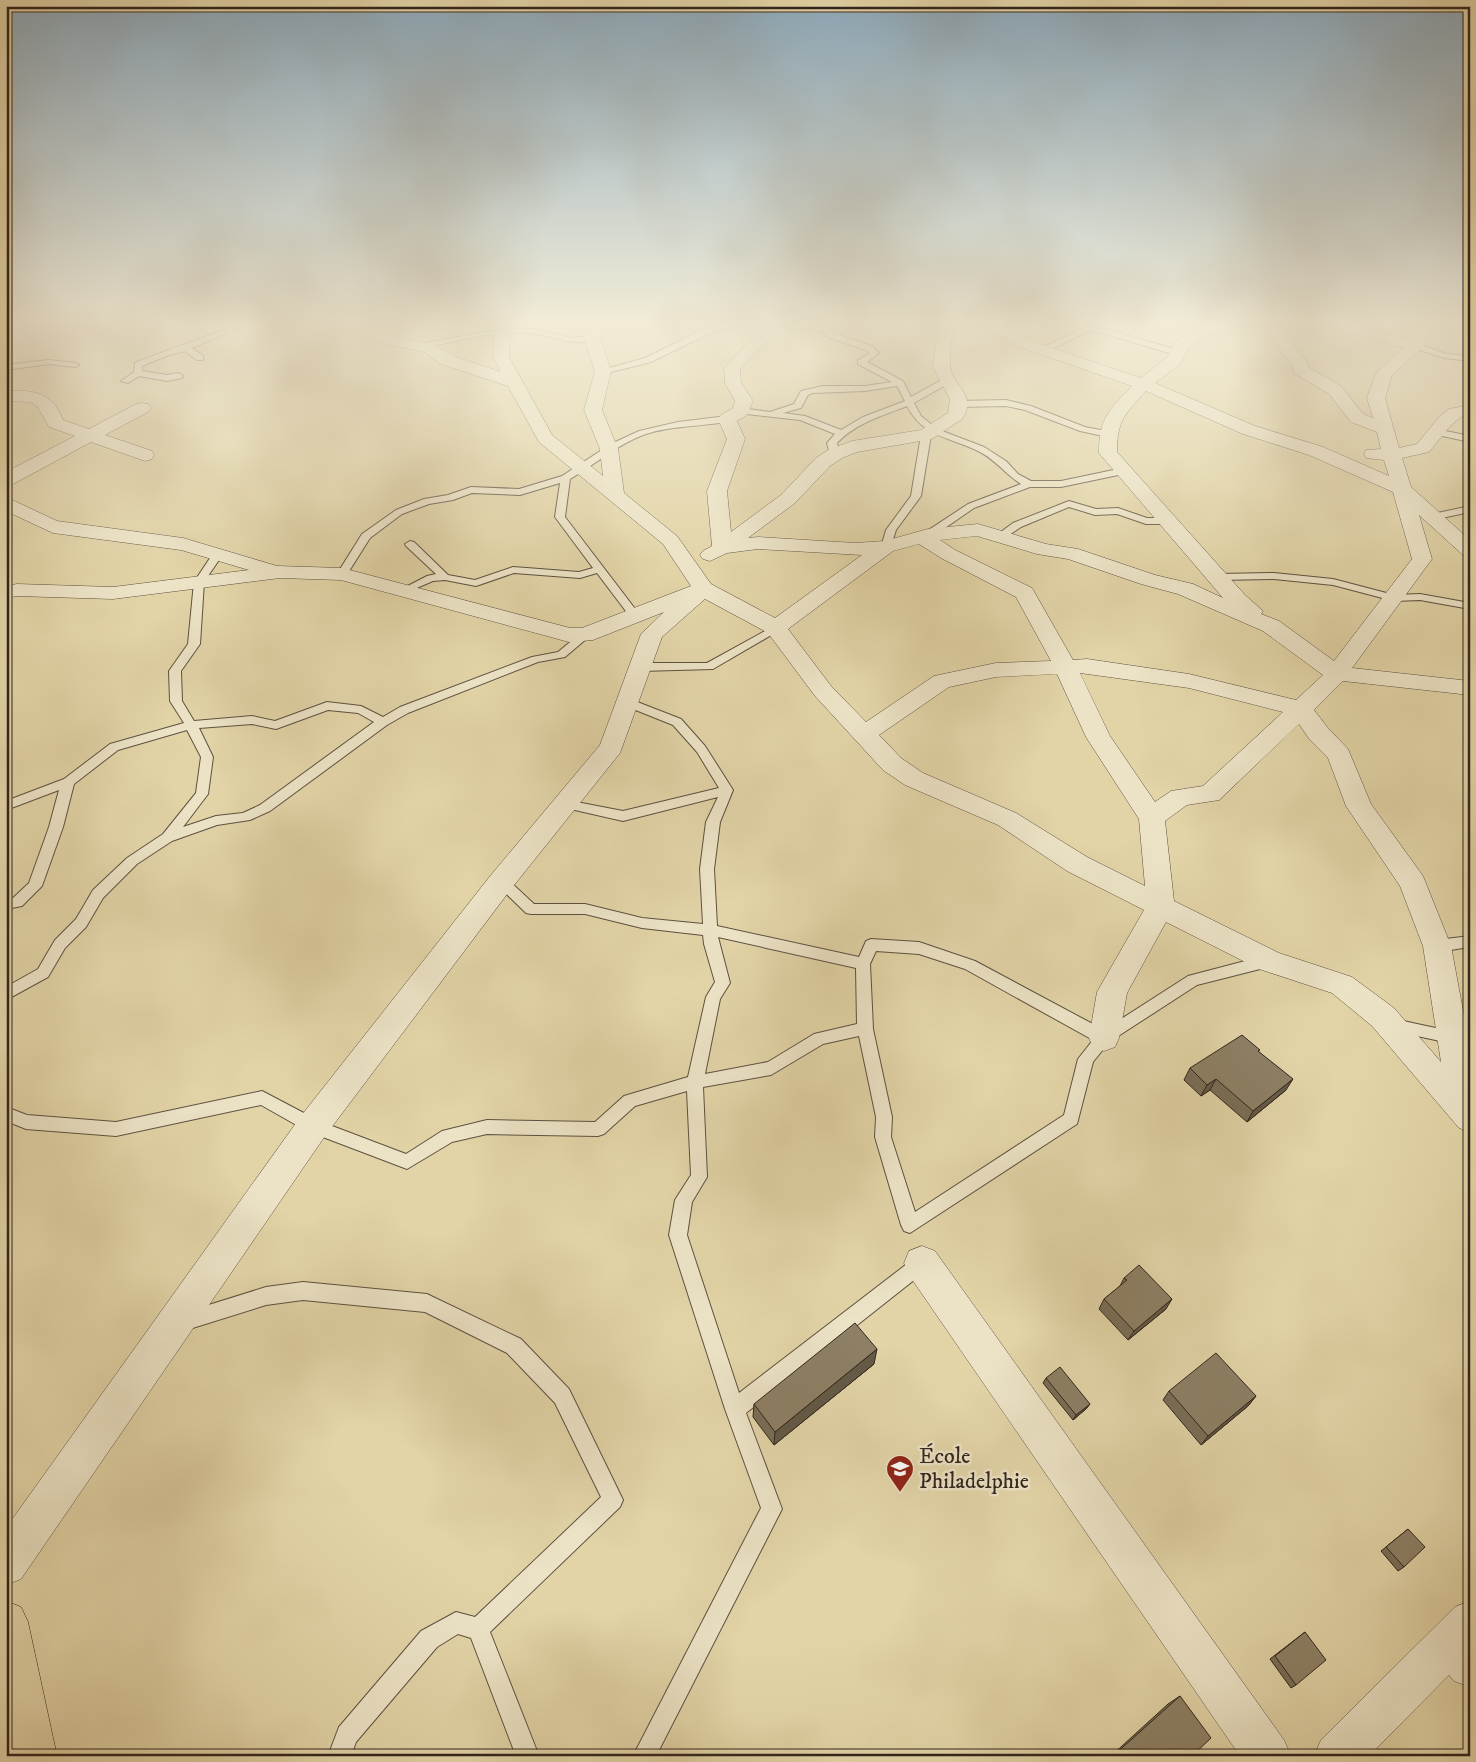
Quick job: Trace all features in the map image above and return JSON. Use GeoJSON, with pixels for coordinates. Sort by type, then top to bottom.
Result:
{"type":"FeatureCollection","features":[{"type":"Feature","properties":{"kind":"highway"},"geometry":{"type":"LineString","coordinates":[[6,1622],[34,1756]]}},
{"type":"Feature","properties":{"kind":"street"},"geometry":{"type":"LineString","coordinates":[[45,403],[52,413],[55,424],[145,455]]}},
{"type":"Feature","properties":{"kind":"street"},"geometry":{"type":"LineString","coordinates":[[527,403],[545,438],[573,473],[614,495],[670,540],[696,578],[776,628],[823,691],[892,764],[914,779],[1007,819],[1078,864],[1269,960],[1342,985],[1383,1016],[1468,1115]]}},
{"type":"Feature","properties":{"kind":"street"},"geometry":{"type":"LineString","coordinates":[[595,403],[593,410],[609,449],[614,495]]}},
{"type":"Feature","properties":{"kind":"street"},"geometry":{"type":"LineString","coordinates":[[722,548],[718,491],[736,439],[734,415],[742,403]]}},
{"type":"Feature","properties":{"kind":"street"},"geometry":{"type":"LineString","coordinates":[[1125,403],[1115,414],[1108,434],[1108,453],[1237,600],[1336,674],[1470,688]]}},
{"type":"Feature","properties":{"kind":"street"},"geometry":{"type":"LineString","coordinates":[[1187,403],[1249,430],[1316,451],[1401,488],[1470,551]]}},
{"type":"Feature","properties":{"kind":"street"},"geometry":{"type":"LineString","coordinates":[[1345,403],[1357,418],[1384,429]]}},
{"type":"Feature","properties":{"kind":"street"},"geometry":{"type":"LineString","coordinates":[[1152,818],[1180,797],[1210,794],[1329,683],[1422,559],[1377,403]]}},
{"type":"Feature","properties":{"kind":"street"},"geometry":{"type":"LineString","coordinates":[[6,1564],[312,1126],[501,882],[611,747],[652,634],[696,578],[722,548],[788,499],[822,462],[852,447],[930,433],[956,415],[958,404]]}},
{"type":"Feature","properties":{"kind":"street"},"geometry":{"type":"LineString","coordinates":[[6,480],[142,408]]}},
{"type":"Feature","properties":{"kind":"street"},"geometry":{"type":"LineString","coordinates":[[1316,451],[1392,454],[1423,448],[1445,421],[1455,413],[1470,410]]}},
{"type":"Feature","properties":{"kind":"street"},"geometry":{"type":"LineString","coordinates":[[6,503],[53,527],[78,528],[183,544],[280,572]]}},
{"type":"Feature","properties":{"kind":"street"},"geometry":{"type":"LineString","coordinates":[[722,548],[758,543],[855,549],[886,547],[925,536],[978,530],[1044,550],[1071,553],[1148,580],[1185,590],[1271,626]]}},
{"type":"Feature","properties":{"kind":"street"},"geometry":{"type":"LineString","coordinates":[[925,536],[948,554],[1024,593],[1065,666],[1098,737],[1152,818],[1161,906],[1112,992],[1104,1038]]}},
{"type":"Feature","properties":{"kind":"street"},"geometry":{"type":"LineString","coordinates":[[776,628],[886,547]]}},
{"type":"Feature","properties":{"kind":"street"},"geometry":{"type":"LineString","coordinates":[[6,592],[113,593],[280,572],[342,574],[569,635],[585,636],[635,616],[696,578]]}},
{"type":"Feature","properties":{"kind":"street"},"geometry":{"type":"LineString","coordinates":[[864,734],[942,682],[996,670],[1087,666],[1189,681],[1301,708],[1319,734],[1339,755],[1359,806],[1413,883],[1438,946],[1460,1042],[1468,1115]]}},
{"type":"Feature","properties":{"kind":"street"},"geometry":{"type":"LineString","coordinates":[[922,1263],[1268,1756]]}},
{"type":"Feature","properties":{"kind":"street"},"geometry":{"type":"LineString","coordinates":[[1337,1756],[1463,1644]]}},
{"type":"Feature","properties":{"kind":"lane"},"geometry":{"type":"LineString","coordinates":[[774,413],[798,406],[799,403]]}},
{"type":"Feature","properties":{"kind":"lane"},"geometry":{"type":"LineString","coordinates":[[835,454],[832,443],[840,433],[860,422],[906,403]]}},
{"type":"Feature","properties":{"kind":"lane"},"geometry":{"type":"LineString","coordinates":[[910,403],[917,417],[930,433],[981,449],[1003,463],[1015,476],[1029,484]]}},
{"type":"Feature","properties":{"kind":"lane"},"geometry":{"type":"LineString","coordinates":[[958,404],[995,403]]}},
{"type":"Feature","properties":{"kind":"lane"},"geometry":{"type":"LineString","coordinates":[[1007,403],[1028,408],[1083,429],[1108,434]]}},
{"type":"Feature","properties":{"kind":"lane"},"geometry":{"type":"LineString","coordinates":[[342,574],[366,536],[399,512],[427,501],[450,498],[471,490],[520,492],[573,473],[631,437],[654,429],[734,415],[774,413],[802,418],[840,433]]}},
{"type":"Feature","properties":{"kind":"lane"},"geometry":{"type":"LineString","coordinates":[[1436,432],[1470,439]]}},
{"type":"Feature","properties":{"kind":"lane"},"geometry":{"type":"LineString","coordinates":[[886,547],[890,530],[916,496],[930,433]]}},
{"type":"Feature","properties":{"kind":"lane"},"geometry":{"type":"LineString","coordinates":[[925,536],[971,506],[1029,484],[1061,484],[1123,471]]}},
{"type":"Feature","properties":{"kind":"lane"},"geometry":{"type":"LineString","coordinates":[[573,473],[560,517],[635,616]]}},
{"type":"Feature","properties":{"kind":"lane"},"geometry":{"type":"LineString","coordinates":[[999,537],[1017,525],[1069,504],[1095,512],[1118,511],[1146,520],[1168,521]]}},
{"type":"Feature","properties":{"kind":"lane"},"geometry":{"type":"LineString","coordinates":[[1432,517],[1470,510]]}},
{"type":"Feature","properties":{"kind":"lane"},"geometry":{"type":"LineString","coordinates":[[410,544],[445,577]]}},
{"type":"Feature","properties":{"kind":"lane"},"geometry":{"type":"LineString","coordinates":[[168,837],[202,794],[207,756],[176,701],[175,671],[194,644],[200,582],[218,554]]}},
{"type":"Feature","properties":{"kind":"lane"},"geometry":{"type":"LineString","coordinates":[[405,590],[430,578],[445,577],[476,583],[513,570],[580,575],[599,569]]}},
{"type":"Feature","properties":{"kind":"lane"},"geometry":{"type":"LineString","coordinates":[[1216,577],[1274,576],[1333,582],[1394,598],[1420,596],[1470,606]]}},
{"type":"Feature","properties":{"kind":"lane"},"geometry":{"type":"LineString","coordinates":[[640,667],[709,666],[776,628]]}},
{"type":"Feature","properties":{"kind":"lane"},"geometry":{"type":"LineString","coordinates":[[6,994],[43,973],[60,944],[80,923],[98,894],[132,861],[168,837],[216,820],[245,817],[265,808],[383,722],[404,710],[536,659],[561,655],[585,636]]}},
{"type":"Feature","properties":{"kind":"lane"},"geometry":{"type":"LineString","coordinates":[[627,702],[677,722],[701,749],[727,790]]}},
{"type":"Feature","properties":{"kind":"lane"},"geometry":{"type":"LineString","coordinates":[[6,806],[68,782],[114,747],[191,725],[252,720],[276,725],[327,706],[361,710],[383,722]]}},
{"type":"Feature","properties":{"kind":"lane"},"geometry":{"type":"LineString","coordinates":[[6,904],[18,902],[35,886],[56,828],[68,782]]}},
{"type":"Feature","properties":{"kind":"lane"},"geometry":{"type":"LineString","coordinates":[[566,804],[623,816],[727,790]]}},
{"type":"Feature","properties":{"kind":"lane"},"geometry":{"type":"LineString","coordinates":[[644,1756],[772,1509],[735,1409],[678,1235],[684,1200],[699,1177],[696,1082],[713,997],[723,984],[711,944],[707,869],[712,822],[727,790]]}},
{"type":"Feature","properties":{"kind":"lane"},"geometry":{"type":"LineString","coordinates":[[501,882],[530,909],[585,909],[642,923],[710,930],[863,964]]}},
{"type":"Feature","properties":{"kind":"lane"},"geometry":{"type":"LineString","coordinates":[[1438,946],[1470,941]]}},
{"type":"Feature","properties":{"kind":"lane"},"geometry":{"type":"LineString","coordinates":[[1104,1038],[970,965],[919,948],[871,945],[863,964],[865,1029],[884,1117],[883,1137],[910,1225],[1071,1119],[1086,1060],[1104,1038],[1193,980],[1269,960]]}},
{"type":"Feature","properties":{"kind":"lane"},"geometry":{"type":"LineString","coordinates":[[1390,1025],[1460,1042]]}},
{"type":"Feature","properties":{"kind":"lane"},"geometry":{"type":"LineString","coordinates":[[6,1114],[26,1122],[116,1128],[262,1098],[312,1126],[407,1162],[448,1136],[487,1127],[598,1129],[630,1101],[696,1082],[771,1068],[819,1038],[865,1029]]}},
{"type":"Feature","properties":{"kind":"lane"},"geometry":{"type":"LineString","coordinates":[[735,1409],[922,1263]]}},
{"type":"Feature","properties":{"kind":"lane"},"geometry":{"type":"LineString","coordinates":[[174,1325],[266,1296],[303,1291],[427,1303],[514,1346],[562,1396],[613,1500],[478,1629]]}},
{"type":"Feature","properties":{"kind":"lane"},"geometry":{"type":"LineString","coordinates":[[339,1756],[347,1735],[429,1639],[456,1623],[478,1629]]}},
{"type":"Feature","properties":{"kind":"lane"},"geometry":{"type":"LineString","coordinates":[[478,1629],[528,1756]]}},
{"type":"Feature","properties":{"kind":"building"},"geometry":{"type":"Polygon","coordinates":[[[1242,1035],[1260,1050],[1258,1051],[1293,1079],[1253,1111],[1216,1079],[1207,1085],[1190,1068],[1242,1035]]]}},
{"type":"Feature","properties":{"kind":"building"},"geometry":{"type":"Polygon","coordinates":[[[1139,1265],[1172,1299],[1134,1331],[1104,1299],[1127,1280],[1124,1278],[1139,1265]]]}},
{"type":"Feature","properties":{"kind":"building"},"geometry":{"type":"Polygon","coordinates":[[[855,1323],[877,1349],[775,1432],[754,1404],[855,1323]]]}},
{"type":"Feature","properties":{"kind":"building"},"geometry":{"type":"Polygon","coordinates":[[[1216,1353],[1256,1396],[1208,1436],[1169,1391],[1216,1353]]]}},
{"type":"Feature","properties":{"kind":"building"},"geometry":{"type":"Polygon","coordinates":[[[1060,1367],[1090,1404],[1076,1415],[1046,1378],[1060,1367]]]}},
{"type":"Feature","properties":{"kind":"building"},"geometry":{"type":"Polygon","coordinates":[[[1408,1529],[1425,1547],[1404,1567],[1386,1547],[1408,1529]]]}},
{"type":"Feature","properties":{"kind":"building"},"geometry":{"type":"Polygon","coordinates":[[[1305,1632],[1326,1660],[1296,1685],[1275,1656],[1305,1632]]]}},
{"type":"Feature","properties":{"kind":"building"},"geometry":{"type":"Polygon","coordinates":[[[1180,1696],[1211,1738],[1192,1756],[1113,1756],[1180,1696]]]}},
{"type":"Feature","properties":{"kind":"place","name":"École Philadelphie"},"geometry":{"type":"Point","coordinates":[900,1493]}}]}
